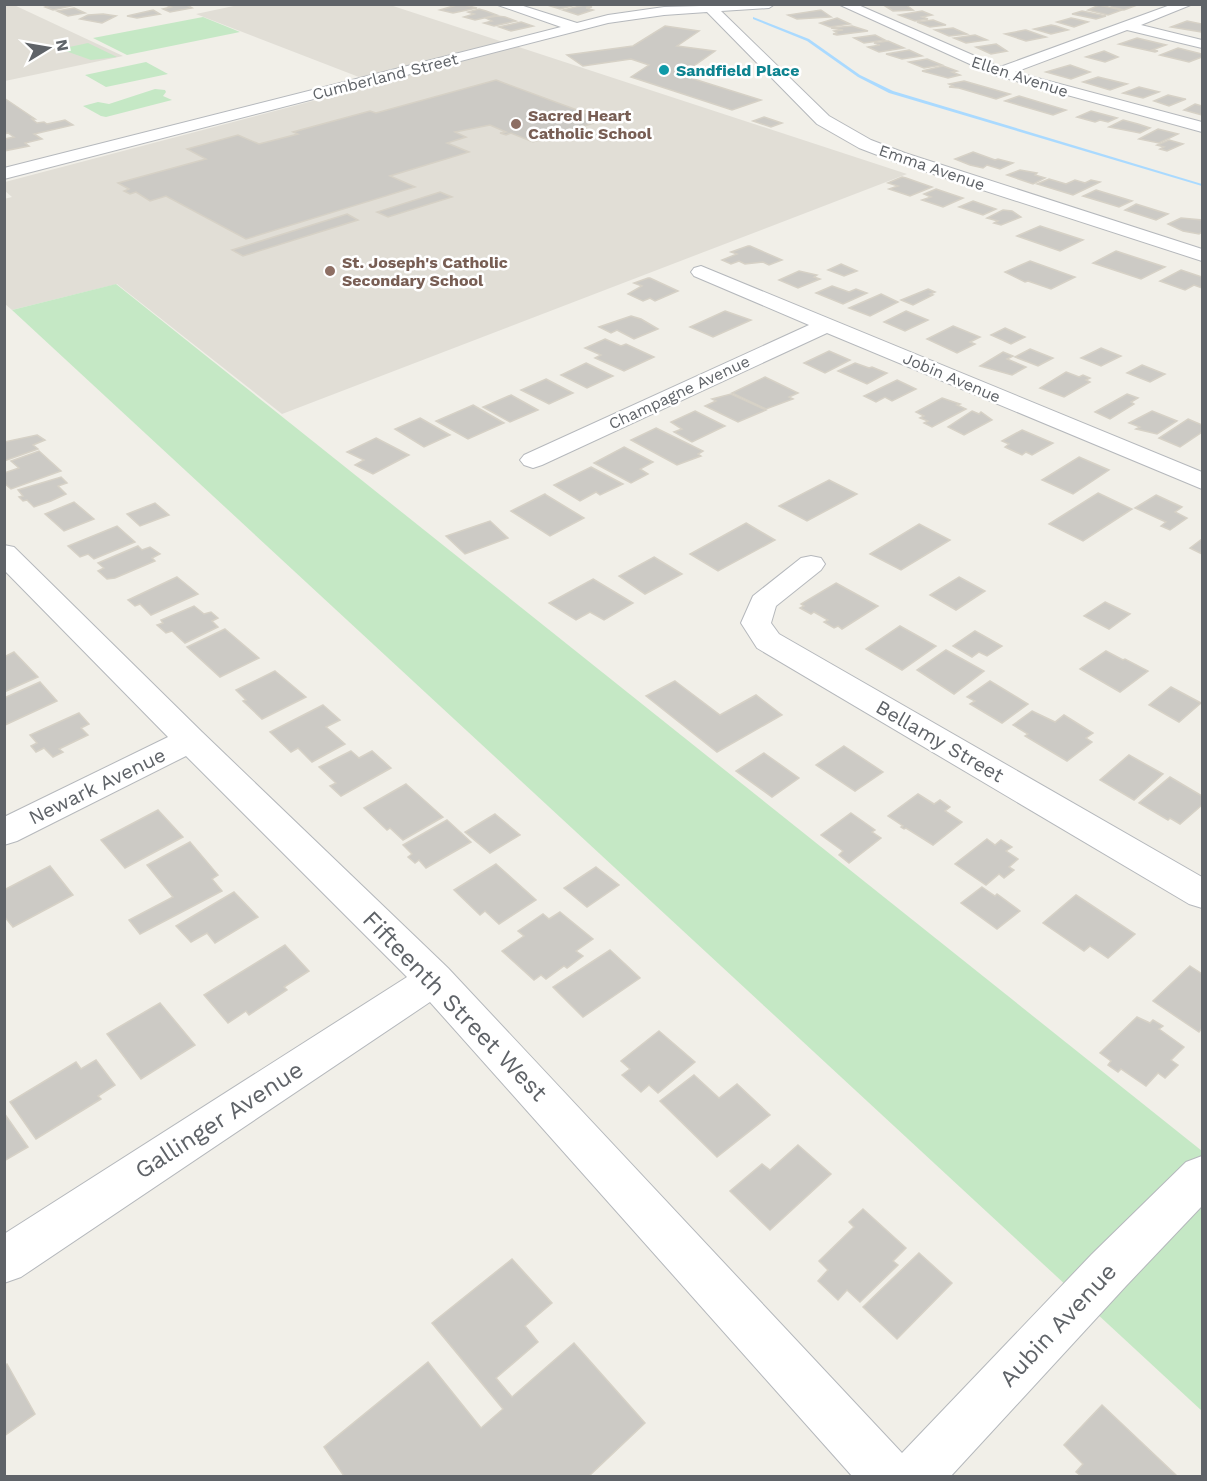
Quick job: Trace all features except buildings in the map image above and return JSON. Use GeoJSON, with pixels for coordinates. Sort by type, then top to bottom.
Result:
{"type":"FeatureCollection","features":[{"type":"Feature","properties":{"kind":"street"},"geometry":{"type":"LineString","coordinates":[[501,4],[575,27]]}},
{"type":"Feature","properties":{"kind":"street","name":"Cumberland Street"},"geometry":{"type":"LineString","coordinates":[[4,174],[575,27],[644,13],[707,6],[769,4]]}},
{"type":"Feature","properties":{"kind":"street","name":"Ellen Avenue"},"geometry":{"type":"LineString","coordinates":[[844,4],[999,72],[1203,127]]}},
{"type":"Feature","properties":{"kind":"street"},"geometry":{"type":"LineString","coordinates":[[999,72],[1187,4]]}},
{"type":"Feature","properties":{"kind":"street","name":"Emma Avenue"},"geometry":{"type":"LineString","coordinates":[[707,6],[812,111],[851,137],[899,157],[1203,255]]}},
{"type":"Feature","properties":{"kind":"street"},"geometry":{"type":"LineString","coordinates":[[1126,26],[1203,44]]}},
{"type":"Feature","properties":{"kind":"street","name":"Jobin Avenue"},"geometry":{"type":"LineString","coordinates":[[701,272],[1203,481]]}},
{"type":"Feature","properties":{"kind":"street","name":"Champagne Avenue"},"geometry":{"type":"LineString","coordinates":[[532,460],[826,325]]}},
{"type":"Feature","properties":{"kind":"street","name":"Fifteenth Street West"},"geometry":{"type":"LineString","coordinates":[[4,553],[189,740],[434,979],[887,1476]]}},
{"type":"Feature","properties":{"kind":"street","name":"Bellamy Street"},"geometry":{"type":"LineString","coordinates":[[811,564],[763,602],[756,623],[768,640],[1203,894]]}},
{"type":"Feature","properties":{"kind":"street","name":"Newark Avenue"},"geometry":{"type":"LineString","coordinates":[[4,832],[189,740]]}},
{"type":"Feature","properties":{"kind":"street","name":"Gallinger Avenue"},"geometry":{"type":"LineString","coordinates":[[4,1261],[434,979]]}},
{"type":"Feature","properties":{"kind":"street","name":"Aubin Avenue"},"geometry":{"type":"LineString","coordinates":[[916,1476],[1109,1270],[1203,1176]]}},
{"type":"Feature","properties":{"kind":"shaded area","name":"St. Joseph's Catholic Secondary School"},"geometry":{"type":"Polygon","coordinates":[[[243,4],[390,5],[907,174],[282,414],[117,284],[12,310],[5,304],[4,199],[12,197],[5,191],[5,182],[377,84],[196,14],[243,4]]]}},
{"type":"Feature","properties":{"kind":"shaded area"},"geometry":{"type":"Polygon","coordinates":[[[5,5],[14,5],[123,56],[5,81],[5,5]]]}},
{"type":"Feature","properties":{"kind":"green space"},"geometry":{"type":"Polygon","coordinates":[[[203,17],[240,32],[127,55],[93,38],[203,17]]]}},
{"type":"Feature","properties":{"kind":"green space"},"geometry":{"type":"Polygon","coordinates":[[[88,43],[117,57],[91,60],[60,49],[88,43]]]}},
{"type":"Feature","properties":{"kind":"green space"},"geometry":{"type":"Polygon","coordinates":[[[146,62],[168,74],[106,87],[85,75],[146,62]]]}},
{"type":"Feature","properties":{"kind":"green space"},"geometry":{"type":"Polygon","coordinates":[[[155,89],[165,90],[163,96],[172,100],[106,117],[83,106],[98,102],[109,104],[155,89]]]}},
{"type":"Feature","properties":{"kind":"green space"},"geometry":{"type":"Polygon","coordinates":[[[116,284],[1202,1151],[1202,1411],[12,310],[116,284]]]}},
{"type":"Feature","properties":{"kind":"waterway"},"geometry":{"type":"LineString","coordinates":[[754,18],[808,40],[859,76],[891,92],[1202,185]]}},
{"type":"Feature","properties":{"kind":"place","name":"Sandfield Place"},"geometry":{"type":"Point","coordinates":[664,70]}},
{"type":"Feature","properties":{"kind":"place","name":"Sacred Heart Catholic School"},"geometry":{"type":"Point","coordinates":[516,124]}},
{"type":"Feature","properties":{"kind":"place","name":"St. Joseph's Catholic Secondary School"},"geometry":{"type":"Point","coordinates":[330,271]}}]}
